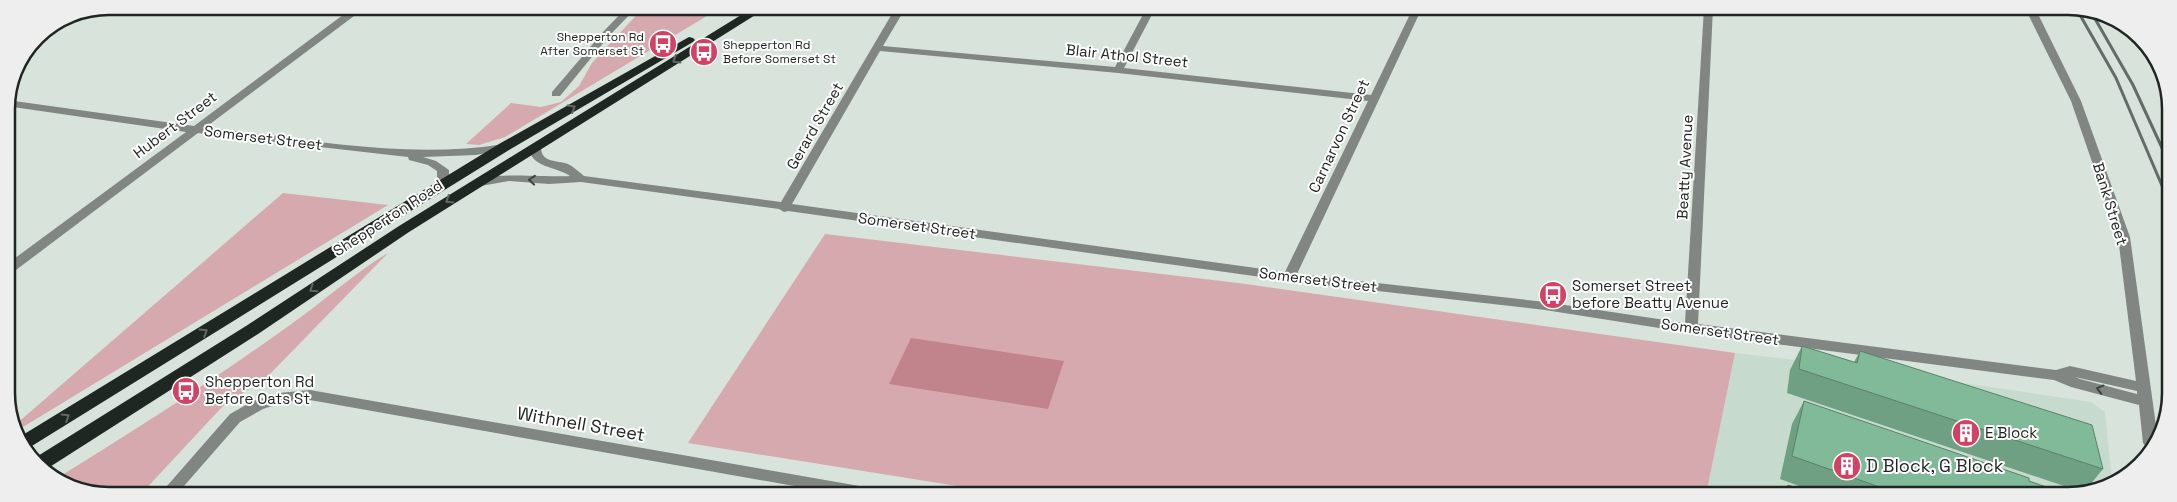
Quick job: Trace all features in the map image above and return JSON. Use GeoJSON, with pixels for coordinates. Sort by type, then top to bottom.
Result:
{"type":"FeatureCollection","features":[{"type":"Feature","properties":{"kind":"highway","name":"Shepperton Road"},"geometry":{"type":"LineString","coordinates":[[28,440],[504,147],[730,15]]}},
{"type":"Feature","properties":{"kind":"highway","name":"Shepperton Road"},"geometry":{"type":"LineString","coordinates":[[45,461],[252,330],[475,184],[749,15]]}},
{"type":"Feature","properties":{"kind":"street","name":"Hubert Street"},"geometry":{"type":"LineString","coordinates":[[15,265],[350,15]]}},
{"type":"Feature","properties":{"kind":"street"},"geometry":{"type":"LineString","coordinates":[[556,94],[625,15]]}},
{"type":"Feature","properties":{"kind":"street","name":"Gerard Street"},"geometry":{"type":"LineString","coordinates":[[784,208],[897,15]]}},
{"type":"Feature","properties":{"kind":"street"},"geometry":{"type":"LineString","coordinates":[[1118,70],[1148,15]]}},
{"type":"Feature","properties":{"kind":"street","name":"Carnarvon Street"},"geometry":{"type":"LineString","coordinates":[[1289,277],[1415,15]]}},
{"type":"Feature","properties":{"kind":"street","name":"Beatty Avenue"},"geometry":{"type":"LineString","coordinates":[[1691,328],[1709,15]]}},
{"type":"Feature","properties":{"kind":"street","name":"Bank Street"},"geometry":{"type":"LineString","coordinates":[[2033,15],[2076,101],[2124,237],[2150,438]]}},
{"type":"Feature","properties":{"kind":"street","name":"Blair Athol Street"},"geometry":{"type":"LineString","coordinates":[[878,48],[1118,70],[1374,98]]}},
{"type":"Feature","properties":{"kind":"street","name":"Somerset Street"},"geometry":{"type":"LineString","coordinates":[[15,104],[195,129],[402,154],[471,153],[504,147]]}},
{"type":"Feature","properties":{"kind":"street","name":"Somerset Street"},"geometry":{"type":"LineString","coordinates":[[535,147],[534,153],[545,164],[563,167],[581,179]]}},
{"type":"Feature","properties":{"kind":"street","name":"Somerset Street"},"geometry":{"type":"LineString","coordinates":[[402,154],[432,163],[443,170],[443,178],[438,187]]}},
{"type":"Feature","properties":{"kind":"street","name":"Somerset Street"},"geometry":{"type":"LineString","coordinates":[[475,184],[509,178],[549,181],[581,179],[1289,277],[1545,306],[1691,328],[2056,375],[2076,383],[2144,395]]}},
{"type":"Feature","properties":{"kind":"street","name":"Withnell Street"},"geometry":{"type":"LineString","coordinates":[[174,487],[235,418],[258,405],[284,397],[310,395],[831,487]]}},
{"type":"Feature","properties":{"kind":"shaded area"},"geometry":{"type":"Polygon","coordinates":[[[637,15],[709,15],[505,137],[479,145],[466,144],[511,103],[541,107],[561,102],[579,86],[592,63],[637,15]]]}},
{"type":"Feature","properties":{"kind":"shaded area"},"geometry":{"type":"Polygon","coordinates":[[[283,193],[388,205],[22,428],[20,421],[283,193]]]}},
{"type":"Feature","properties":{"kind":"shaded area"},"geometry":{"type":"Polygon","coordinates":[[[825,234],[1238,283],[1735,353],[1708,487],[963,487],[688,443],[825,234]]]}},
{"type":"Feature","properties":{"kind":"shaded area"},"geometry":{"type":"Polygon","coordinates":[[[388,253],[267,377],[222,407],[148,487],[103,487],[79,482],[63,474],[233,365],[388,253]]]}},
{"type":"Feature","properties":{"kind":"shaded area"},"geometry":{"type":"Polygon","coordinates":[[[911,338],[1064,361],[1048,409],[889,384],[911,338]]]}},
{"type":"Feature","properties":{"kind":"shaded area"},"geometry":{"type":"Polygon","coordinates":[[[1735,353],[1862,368],[2091,402],[2105,412],[2112,476],[2086,485],[2074,487],[1708,487],[1735,353]]]}},
{"type":"Feature","properties":{"kind":"building"},"geometry":{"type":"Polygon","coordinates":[[[1802,346],[1857,363],[1860,351],[2092,425],[2103,469],[1799,369],[1802,346]]]}},
{"type":"Feature","properties":{"kind":"building"},"geometry":{"type":"Polygon","coordinates":[[[1804,401],[2029,478],[2029,481],[2046,487],[1879,487],[1792,456],[1804,401]]]}},
{"type":"Feature","properties":{"kind":"railway"},"geometry":{"type":"LineString","coordinates":[[2081,16],[2116,78],[2162,186]]}},
{"type":"Feature","properties":{"kind":"railway"},"geometry":{"type":"LineString","coordinates":[[2095,19],[2133,85],[2162,148]]}},
{"type":"Feature","properties":{"kind":"place","name":"Shepperton Rd After Somerset St"},"geometry":{"type":"Point","coordinates":[663,44]}},
{"type":"Feature","properties":{"kind":"place","name":"Shepperton Rd Before Somerset St"},"geometry":{"type":"Point","coordinates":[704,52]}},
{"type":"Feature","properties":{"kind":"place","name":"Somerset Street before Beatty Avenue"},"geometry":{"type":"Point","coordinates":[1553,295]}},
{"type":"Feature","properties":{"kind":"place","name":"Shepperton Rd Before Oats St"},"geometry":{"type":"Point","coordinates":[186,391]}},
{"type":"Feature","properties":{"kind":"place","name":"E Block"},"geometry":{"type":"Point","coordinates":[1966,433]}},
{"type":"Feature","properties":{"kind":"place","name":"D Block, G Block"},"geometry":{"type":"Point","coordinates":[1847,466]}}]}
